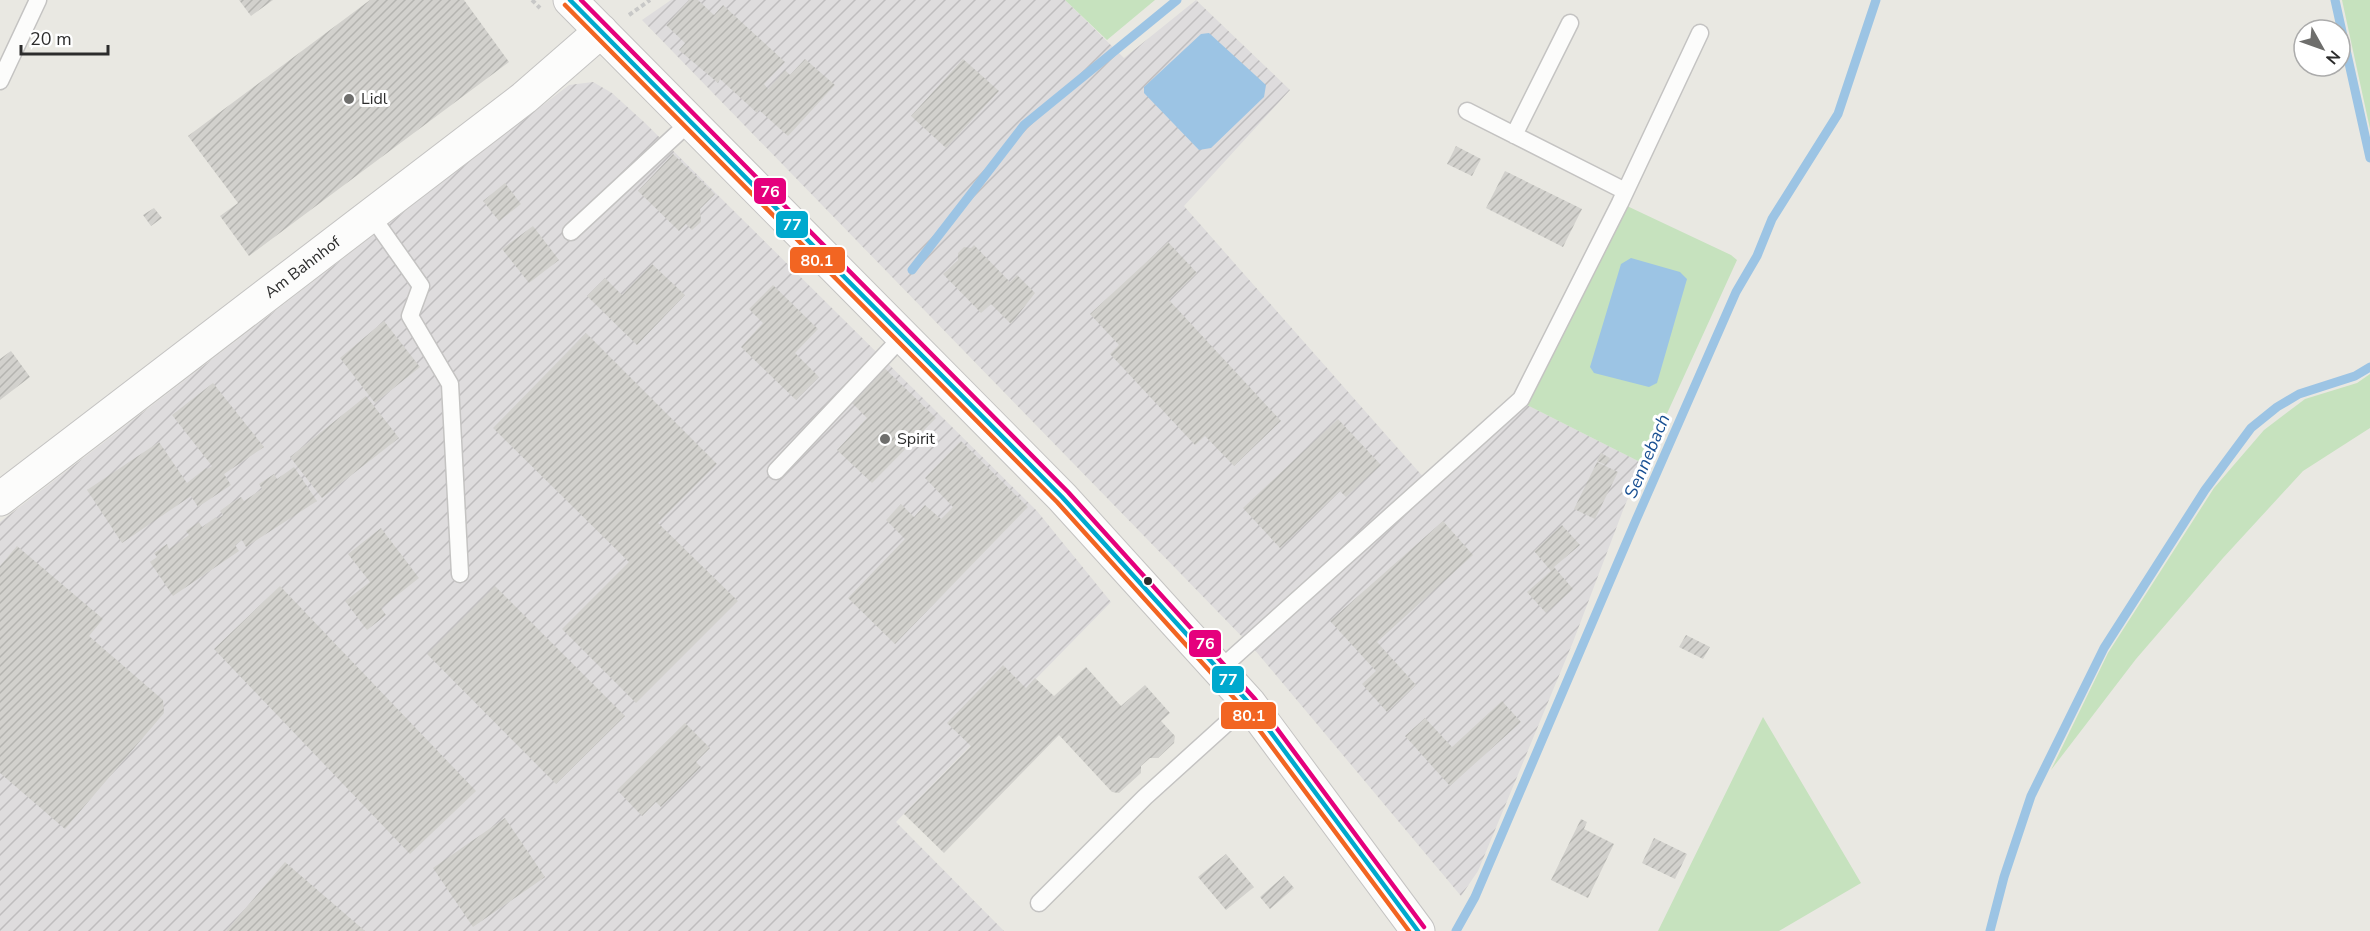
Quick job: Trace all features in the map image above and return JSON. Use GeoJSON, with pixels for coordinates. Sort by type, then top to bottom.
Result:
{"type":"FeatureCollection","features":[{"type":"Feature","properties":{"kind":"main road"},"geometry":{"type":"LineString","coordinates":[[570,0],[1062,497],[1249,703],[1418,931]]}},
{"type":"Feature","properties":{"kind":"main road","name":"Am Bahnhof"},"geometry":{"type":"LineString","coordinates":[[0,499],[524,98],[601,31]]}},
{"type":"Feature","properties":{"kind":"lane"},"geometry":{"type":"LineString","coordinates":[[0,81],[38,0]]}},
{"type":"Feature","properties":{"kind":"lane"},"geometry":{"type":"LineString","coordinates":[[1514,135],[1570,23]]}},
{"type":"Feature","properties":{"kind":"lane"},"geometry":{"type":"LineString","coordinates":[[1219,670],[1521,399],[1625,191],[1700,33]]}},
{"type":"Feature","properties":{"kind":"lane"},"geometry":{"type":"LineString","coordinates":[[1467,111],[1625,191]]}},
{"type":"Feature","properties":{"kind":"lane"},"geometry":{"type":"LineString","coordinates":[[571,232],[691,121]]}},
{"type":"Feature","properties":{"kind":"lane"},"geometry":{"type":"LineString","coordinates":[[371,215],[421,286],[410,316],[450,384],[460,574]]}},
{"type":"Feature","properties":{"kind":"lane"},"geometry":{"type":"LineString","coordinates":[[776,471],[903,336]]}},
{"type":"Feature","properties":{"kind":"lane"},"geometry":{"type":"LineString","coordinates":[[1039,903],[1145,797],[1249,703]]}},
{"type":"Feature","properties":{"kind":"path"},"geometry":{"type":"LineString","coordinates":[[532,0],[538,6]]}},
{"type":"Feature","properties":{"kind":"path"},"geometry":{"type":"LineString","coordinates":[[630,15],[650,0]]}},
{"type":"Feature","properties":{"kind":"shaded area"},"geometry":{"type":"Polygon","coordinates":[[[671,0],[1065,0],[1124,58],[1196,0],[1290,90],[1184,206],[1433,488],[1527,405],[1644,464],[1625,505],[1573,642],[1478,871],[1461,896],[1254,649],[642,20],[671,0]]]}},
{"type":"Feature","properties":{"kind":"shaded area"},"geometry":{"type":"Polygon","coordinates":[[[593,82],[612,93],[644,122],[1037,511],[1111,602],[896,822],[1004,931],[0,931],[0,522],[569,85],[593,82]]]}},
{"type":"Feature","properties":{"kind":"green space"},"geometry":{"type":"Polygon","coordinates":[[[1065,0],[1155,0],[1107,40],[1065,0]]]}},
{"type":"Feature","properties":{"kind":"green space"},"geometry":{"type":"Polygon","coordinates":[[[2342,0],[2370,0],[2370,129],[2352,46],[2352,18],[2346,18],[2342,0]]]}},
{"type":"Feature","properties":{"kind":"green space"},"geometry":{"type":"Polygon","coordinates":[[[1627,206],[1731,255],[1737,260],[1644,464],[1527,405],[1627,206]]]}},
{"type":"Feature","properties":{"kind":"green space"},"geometry":{"type":"Polygon","coordinates":[[[2370,374],[2370,428],[2303,471],[2223,558],[2136,659],[2051,770],[2108,653],[2214,488],[2264,430],[2305,399],[2357,383],[2370,374]]]}},
{"type":"Feature","properties":{"kind":"green space"},"geometry":{"type":"Polygon","coordinates":[[[1763,717],[1861,883],[1779,931],[1658,931],[1763,717]]]}},
{"type":"Feature","properties":{"kind":"water"},"geometry":{"type":"Polygon","coordinates":[[[1209,33],[1266,85],[1264,97],[1211,148],[1199,150],[1144,93],[1144,87],[1201,34],[1209,33]]]}},
{"type":"Feature","properties":{"kind":"water"},"geometry":{"type":"Polygon","coordinates":[[[1631,258],[1680,272],[1687,279],[1657,383],[1649,387],[1594,373],[1590,367],[1621,264],[1631,258]]]}},
{"type":"Feature","properties":{"kind":"building"},"geometry":{"type":"Polygon","coordinates":[[[239,0],[273,0],[251,16],[239,0]]]}},
{"type":"Feature","properties":{"kind":"building","name":"Lidl"},"geometry":{"type":"Polygon","coordinates":[[[370,0],[464,0],[509,62],[249,256],[220,216],[238,203],[188,136],[370,0]]]}},
{"type":"Feature","properties":{"kind":"building"},"geometry":{"type":"Polygon","coordinates":[[[689,0],[698,0],[714,15],[723,5],[785,62],[764,84],[768,89],[785,70],[790,75],[805,59],[835,85],[788,136],[759,110],[757,113],[720,79],[718,83],[679,50],[685,43],[666,25],[689,0]]]}},
{"type":"Feature","properties":{"kind":"building"},"geometry":{"type":"Polygon","coordinates":[[[963,59],[999,91],[946,148],[911,116],[963,59]]]}},
{"type":"Feature","properties":{"kind":"building"},"geometry":{"type":"Polygon","coordinates":[[[1456,146],[1481,159],[1472,176],[1447,164],[1456,146]]]}},
{"type":"Feature","properties":{"kind":"building"},"geometry":{"type":"Polygon","coordinates":[[[673,154],[715,194],[700,209],[701,222],[692,230],[686,224],[679,231],[638,191],[673,154]]]}},
{"type":"Feature","properties":{"kind":"building"},"geometry":{"type":"Polygon","coordinates":[[[1505,171],[1582,209],[1563,247],[1486,208],[1505,171]]]}},
{"type":"Feature","properties":{"kind":"building"},"geometry":{"type":"Polygon","coordinates":[[[505,183],[521,204],[499,221],[483,201],[505,183]]]}},
{"type":"Feature","properties":{"kind":"building"},"geometry":{"type":"Polygon","coordinates":[[[154,208],[162,218],[151,226],[143,215],[154,208]]]}},
{"type":"Feature","properties":{"kind":"building"},"geometry":{"type":"Polygon","coordinates":[[[533,226],[559,260],[529,283],[502,249],[533,226]]]}},
{"type":"Feature","properties":{"kind":"building"},"geometry":{"type":"Polygon","coordinates":[[[1168,242],[1197,273],[1169,300],[1281,421],[1234,466],[1205,436],[1195,445],[1110,354],[1119,345],[1090,314],[1168,242]]]}},
{"type":"Feature","properties":{"kind":"building"},"geometry":{"type":"Polygon","coordinates":[[[974,245],[1010,282],[1017,275],[1035,293],[1011,324],[991,304],[981,313],[943,274],[958,260],[958,253],[964,247],[971,248],[974,245]]]}},
{"type":"Feature","properties":{"kind":"building"},"geometry":{"type":"Polygon","coordinates":[[[652,264],[685,295],[637,345],[587,296],[605,278],[622,295],[652,264]]]}},
{"type":"Feature","properties":{"kind":"building"},"geometry":{"type":"Polygon","coordinates":[[[773,285],[818,329],[795,353],[819,377],[796,400],[741,347],[763,323],[749,309],[773,285]]]}},
{"type":"Feature","properties":{"kind":"building"},"geometry":{"type":"Polygon","coordinates":[[[384,321],[420,367],[375,403],[340,358],[384,321]]]}},
{"type":"Feature","properties":{"kind":"building"},"geometry":{"type":"Polygon","coordinates":[[[586,333],[717,464],[658,523],[738,601],[636,703],[562,629],[629,562],[493,428],[586,333]]]}},
{"type":"Feature","properties":{"kind":"building"},"geometry":{"type":"Polygon","coordinates":[[[11,351],[30,377],[0,400],[0,359],[11,351]]]}},
{"type":"Feature","properties":{"kind":"building"},"geometry":{"type":"Polygon","coordinates":[[[872,356],[936,418],[872,483],[837,450],[867,418],[841,392],[872,356]]]}},
{"type":"Feature","properties":{"kind":"building"},"geometry":{"type":"Polygon","coordinates":[[[213,383],[264,447],[224,474],[231,485],[198,507],[191,496],[122,543],[87,490],[159,442],[187,483],[212,466],[172,415],[213,383]]]}},
{"type":"Feature","properties":{"kind":"building"},"geometry":{"type":"Polygon","coordinates":[[[366,396],[399,438],[322,498],[290,457],[366,396]]]}},
{"type":"Feature","properties":{"kind":"building"},"geometry":{"type":"Polygon","coordinates":[[[1338,419],[1381,465],[1346,497],[1340,491],[1280,548],[1243,508],[1338,419]]]}},
{"type":"Feature","properties":{"kind":"building"},"geometry":{"type":"Polygon","coordinates":[[[961,441],[1028,507],[895,644],[848,598],[905,539],[886,520],[901,504],[914,517],[925,505],[941,519],[953,507],[925,478],[961,441]]]}},
{"type":"Feature","properties":{"kind":"building"},"geometry":{"type":"Polygon","coordinates":[[[1601,453],[1610,458],[1606,465],[1597,461],[1601,453]]]}},
{"type":"Feature","properties":{"kind":"building"},"geometry":{"type":"Polygon","coordinates":[[[1597,462],[1618,472],[1595,519],[1574,509],[1597,462]]]}},
{"type":"Feature","properties":{"kind":"building"},"geometry":{"type":"Polygon","coordinates":[[[294,467],[317,501],[246,547],[242,540],[235,545],[239,551],[173,596],[150,562],[157,557],[154,553],[167,544],[169,549],[189,535],[186,531],[199,522],[202,527],[216,517],[217,519],[223,515],[220,511],[241,497],[244,501],[262,489],[259,484],[274,474],[277,479],[294,467]]]}},
{"type":"Feature","properties":{"kind":"building"},"geometry":{"type":"Polygon","coordinates":[[[1443,521],[1473,555],[1377,642],[1416,685],[1387,712],[1362,684],[1376,671],[1330,621],[1443,521]]]}},
{"type":"Feature","properties":{"kind":"building"},"geometry":{"type":"Polygon","coordinates":[[[1562,525],[1580,545],[1554,567],[1573,589],[1546,613],[1527,592],[1551,571],[1534,551],[1562,525]]]}},
{"type":"Feature","properties":{"kind":"building"},"geometry":{"type":"Polygon","coordinates":[[[381,528],[419,578],[381,608],[386,615],[367,630],[345,601],[370,582],[348,554],[381,528]]]}},
{"type":"Feature","properties":{"kind":"building"},"geometry":{"type":"Polygon","coordinates":[[[17,546],[103,619],[89,636],[163,700],[164,713],[65,829],[0,773],[0,566],[17,546]]]}},
{"type":"Feature","properties":{"kind":"building"},"geometry":{"type":"Polygon","coordinates":[[[280,586],[476,791],[410,854],[214,649],[280,586]]]}},
{"type":"Feature","properties":{"kind":"building"},"geometry":{"type":"Polygon","coordinates":[[[495,586],[625,716],[556,784],[427,654],[495,586]]]}},
{"type":"Feature","properties":{"kind":"building"},"geometry":{"type":"Polygon","coordinates":[[[1686,635],[1710,647],[1703,659],[1679,647],[1686,635]]]}},
{"type":"Feature","properties":{"kind":"building"},"geometry":{"type":"Polygon","coordinates":[[[1003,665],[1026,688],[1035,678],[1054,696],[1086,667],[1121,706],[1145,685],[1170,713],[1161,721],[1175,736],[1174,743],[1158,758],[1150,758],[1141,766],[1141,773],[1119,793],[1112,792],[1059,735],[944,853],[904,814],[971,746],[947,723],[1003,665]]]}},
{"type":"Feature","properties":{"kind":"building"},"geometry":{"type":"Polygon","coordinates":[[[1502,701],[1521,722],[1450,786],[1405,736],[1425,718],[1452,747],[1502,701]]]}},
{"type":"Feature","properties":{"kind":"building"},"geometry":{"type":"Polygon","coordinates":[[[685,723],[710,748],[696,762],[701,767],[661,807],[656,802],[642,816],[617,790],[685,723]]]}},
{"type":"Feature","properties":{"kind":"building"},"geometry":{"type":"Polygon","coordinates":[[[505,818],[545,877],[473,927],[433,868],[505,818]]]}},
{"type":"Feature","properties":{"kind":"building"},"geometry":{"type":"Polygon","coordinates":[[[1581,819],[1587,822],[1584,829],[1614,844],[1588,898],[1551,880],[1581,819]]]}},
{"type":"Feature","properties":{"kind":"building"},"geometry":{"type":"Polygon","coordinates":[[[1654,838],[1687,854],[1675,879],[1642,863],[1654,838]]]}},
{"type":"Feature","properties":{"kind":"building"},"geometry":{"type":"Polygon","coordinates":[[[1226,854],[1254,887],[1226,910],[1198,877],[1226,854]]]}},
{"type":"Feature","properties":{"kind":"building"},"geometry":{"type":"Polygon","coordinates":[[[285,862],[365,931],[226,931],[285,862]]]}},
{"type":"Feature","properties":{"kind":"building"},"geometry":{"type":"Polygon","coordinates":[[[1284,876],[1294,888],[1270,909],[1260,897],[1284,876]]]}},
{"type":"Feature","properties":{"kind":"waterway"},"geometry":{"type":"LineString","coordinates":[[912,270],[1024,125],[1177,0]]}},
{"type":"Feature","properties":{"kind":"waterway","name":"Sennebach"},"geometry":{"type":"LineString","coordinates":[[1456,931],[1475,897],[1736,292],[1757,256],[1772,219],[1838,114],[1876,0]]}},
{"type":"Feature","properties":{"kind":"waterway"},"geometry":{"type":"LineString","coordinates":[[2335,0],[2370,158]]}},
{"type":"Feature","properties":{"kind":"waterway"},"geometry":{"type":"LineString","coordinates":[[1990,931],[2004,877],[2031,796],[2104,648],[2205,490],[2251,428],[2277,407],[2299,394],[2355,376],[2370,367]]}},
{"type":"Feature","properties":{"kind":"transit line","name":"77"},"geometry":{"type":"LineString","coordinates":[[570,0],[1062,497],[1249,703],[1418,931]]}},
{"type":"Feature","properties":{"kind":"transit line","name":"76"},"geometry":{"type":"LineString","coordinates":[[581,0],[1068,492],[1255,699],[1424,927]]}},
{"type":"Feature","properties":{"kind":"transit line","name":"80.1"},"geometry":{"type":"LineString","coordinates":[[565,5],[1057,502],[1243,708],[1409,931]]}},
{"type":"Feature","properties":{"kind":"place","name":"Lidl"},"geometry":{"type":"Point","coordinates":[349,99]}},
{"type":"Feature","properties":{"kind":"place","name":"Spirit"},"geometry":{"type":"Point","coordinates":[885,439]}}]}
